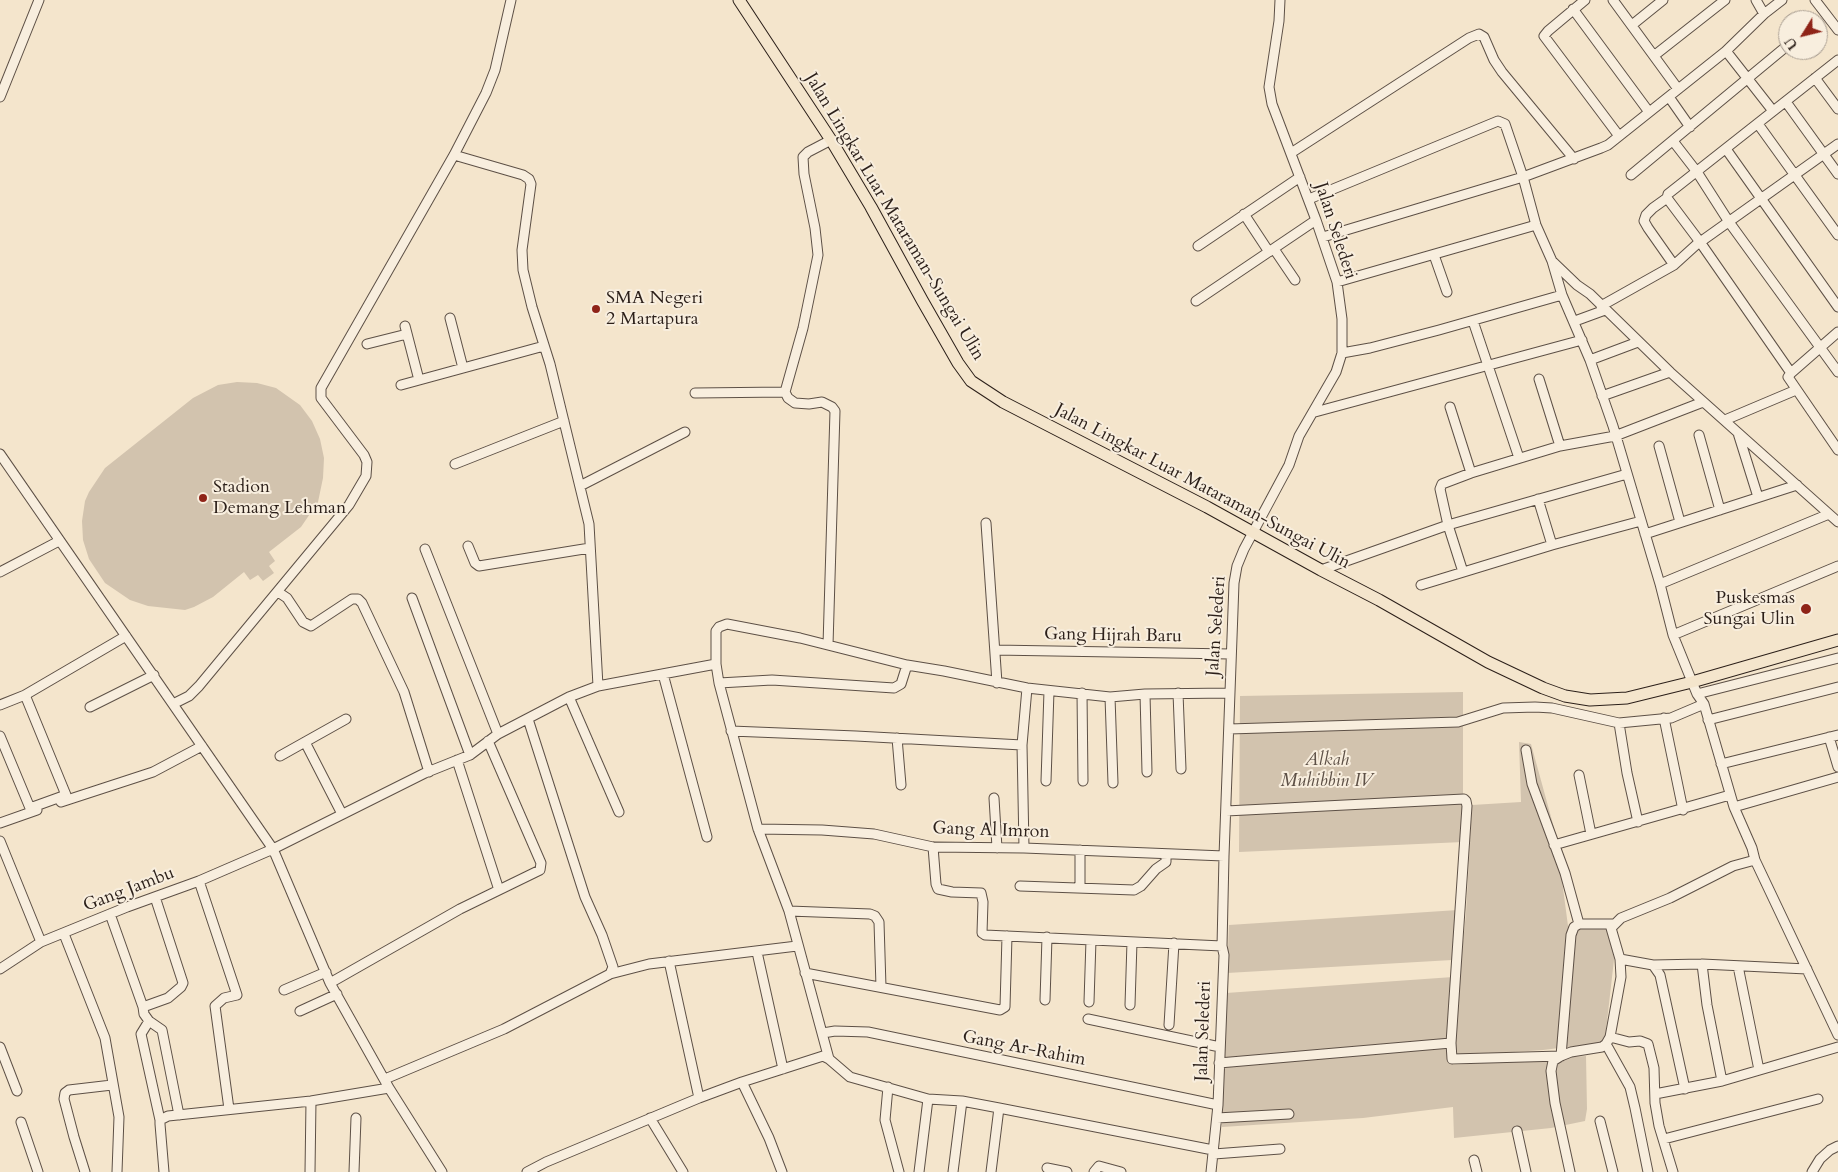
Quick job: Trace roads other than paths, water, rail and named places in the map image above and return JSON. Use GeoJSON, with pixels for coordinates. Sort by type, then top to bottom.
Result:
{"type":"FeatureCollection","features":[{"type":"Feature","properties":{"kind":"main road","name":"Jalan Lingkar Luar Mataraman-Sungai Ulin"},"geometry":{"type":"LineString","coordinates":[[739,0],[831,140],[872,207],[958,363],[972,381],[1003,402],[1207,507],[1379,600],[1488,662],[1543,688],[1565,696],[1590,700],[1628,698],[1692,682],[1838,640]]}},
{"type":"Feature","properties":{"kind":"street"},"geometry":{"type":"LineString","coordinates":[[0,97],[39,0]]}},
{"type":"Feature","properties":{"kind":"street"},"geometry":{"type":"LineString","coordinates":[[173,704],[189,696],[199,686],[349,505],[366,476],[367,462],[364,455],[321,398],[321,388],[454,155],[490,83],[512,0]]}},
{"type":"Feature","properties":{"kind":"street","name":"Jalan Selederi"},"geometry":{"type":"LineString","coordinates":[[1211,1172],[1218,1104],[1224,956],[1222,946],[1224,856],[1234,583],[1237,566],[1244,549],[1289,466],[1299,436],[1315,412],[1336,372],[1342,353],[1342,319],[1337,282],[1323,237],[1272,104],[1269,87],[1279,21],[1280,0]]}},
{"type":"Feature","properties":{"kind":"street"},"geometry":{"type":"LineString","coordinates":[[1585,0],[1544,36],[1619,136]]}},
{"type":"Feature","properties":{"kind":"street"},"geometry":{"type":"LineString","coordinates":[[1613,0],[1678,89]]}},
{"type":"Feature","properties":{"kind":"street"},"geometry":{"type":"LineString","coordinates":[[1632,25],[1663,0]]}},
{"type":"Feature","properties":{"kind":"street"},"geometry":{"type":"LineString","coordinates":[[1655,55],[1725,0]]}},
{"type":"Feature","properties":{"kind":"street"},"geometry":{"type":"LineString","coordinates":[[1756,0],[1764,14]]}},
{"type":"Feature","properties":{"kind":"street"},"geometry":{"type":"LineString","coordinates":[[1323,237],[1523,177],[1601,148],[1619,136],[1726,51],[1764,14],[1782,0]]}},
{"type":"Feature","properties":{"kind":"street"},"geometry":{"type":"LineString","coordinates":[[1815,0],[1823,10]]}},
{"type":"Feature","properties":{"kind":"street"},"geometry":{"type":"LineString","coordinates":[[1573,9],[1649,112]]}},
{"type":"Feature","properties":{"kind":"street"},"geometry":{"type":"LineString","coordinates":[[1828,17],[1838,30]]}},
{"type":"Feature","properties":{"kind":"street"},"geometry":{"type":"LineString","coordinates":[[1291,153],[1468,38],[1479,34],[1484,37],[1494,60],[1502,72],[1574,159]]}},
{"type":"Feature","properties":{"kind":"street"},"geometry":{"type":"LineString","coordinates":[[1726,51],[1773,112]]}},
{"type":"Feature","properties":{"kind":"street"},"geometry":{"type":"LineString","coordinates":[[1631,175],[1778,54]]}},
{"type":"Feature","properties":{"kind":"street"},"geometry":{"type":"LineString","coordinates":[[1674,265],[1644,221],[1646,215],[1652,208],[1667,198],[1668,194],[1838,60]]}},
{"type":"Feature","properties":{"kind":"street"},"geometry":{"type":"LineString","coordinates":[[1816,78],[1838,109]]}},
{"type":"Feature","properties":{"kind":"street"},"geometry":{"type":"LineString","coordinates":[[1669,97],[1690,127]]}},
{"type":"Feature","properties":{"kind":"street"},"geometry":{"type":"LineString","coordinates":[[1786,102],[1838,174]]}},
{"type":"Feature","properties":{"kind":"street"},"geometry":{"type":"LineString","coordinates":[[1308,199],[1500,121],[1505,124],[1523,177],[1536,225],[1552,261],[1562,295],[1575,321],[1590,360],[1645,534],[1673,635],[1697,694],[1704,704],[1734,807],[1752,848],[1755,860],[1838,1035]]}},
{"type":"Feature","properties":{"kind":"street"},"geometry":{"type":"LineString","coordinates":[[1758,124],[1838,235]]}},
{"type":"Feature","properties":{"kind":"street"},"geometry":{"type":"LineString","coordinates":[[828,645],[836,412],[832,407],[822,402],[809,404],[795,403],[788,398],[785,392],[803,328],[818,255],[815,228],[804,174],[803,157],[808,152],[831,140]]}},
{"type":"Feature","properties":{"kind":"street"},"geometry":{"type":"LineString","coordinates":[[1673,141],[1729,222],[1838,372]]}},
{"type":"Feature","properties":{"kind":"street"},"geometry":{"type":"LineString","coordinates":[[1575,321],[1603,308],[1674,265],[1700,242],[1838,144]]}},
{"type":"Feature","properties":{"kind":"street"},"geometry":{"type":"LineString","coordinates":[[1726,149],[1838,307]]}},
{"type":"Feature","properties":{"kind":"street"},"geometry":{"type":"LineString","coordinates":[[454,155],[523,175],[531,184],[522,250],[523,270],[564,421],[589,524],[598,686]]}},
{"type":"Feature","properties":{"kind":"street"},"geometry":{"type":"LineString","coordinates":[[1198,246],[1300,177]]}},
{"type":"Feature","properties":{"kind":"street"},"geometry":{"type":"LineString","coordinates":[[1667,198],[1791,373]]}},
{"type":"Feature","properties":{"kind":"street"},"geometry":{"type":"LineString","coordinates":[[1244,214],[1295,280]]}},
{"type":"Feature","properties":{"kind":"street"},"geometry":{"type":"LineString","coordinates":[[1196,301],[1316,220]]}},
{"type":"Feature","properties":{"kind":"street"},"geometry":{"type":"LineString","coordinates":[[1337,282],[1536,225]]}},
{"type":"Feature","properties":{"kind":"street"},"geometry":{"type":"LineString","coordinates":[[1434,255],[1446,292]]}},
{"type":"Feature","properties":{"kind":"street"},"geometry":{"type":"LineString","coordinates":[[1552,261],[1670,372],[1838,522]]}},
{"type":"Feature","properties":{"kind":"street"},"geometry":{"type":"LineString","coordinates":[[1342,353],[1370,348],[1562,295]]}},
{"type":"Feature","properties":{"kind":"street"},"geometry":{"type":"LineString","coordinates":[[450,318],[463,368]]}},
{"type":"Feature","properties":{"kind":"street"},"geometry":{"type":"LineString","coordinates":[[1473,320],[1519,458]]}},
{"type":"Feature","properties":{"kind":"street"},"geometry":{"type":"LineString","coordinates":[[367,344],[406,330],[419,380]]}},
{"type":"Feature","properties":{"kind":"street"},"geometry":{"type":"LineString","coordinates":[[1838,332],[1788,377],[1838,450]]}},
{"type":"Feature","properties":{"kind":"street"},"geometry":{"type":"LineString","coordinates":[[1315,412],[1582,340]]}},
{"type":"Feature","properties":{"kind":"street"},"geometry":{"type":"LineString","coordinates":[[1590,360],[1638,342]]}},
{"type":"Feature","properties":{"kind":"street"},"geometry":{"type":"LineString","coordinates":[[400,385],[544,346]]}},
{"type":"Feature","properties":{"kind":"street"},"geometry":{"type":"LineString","coordinates":[[1602,396],[1670,372]]}},
{"type":"Feature","properties":{"kind":"street"},"geometry":{"type":"LineString","coordinates":[[1539,379],[1560,446]]}},
{"type":"Feature","properties":{"kind":"street"},"geometry":{"type":"LineString","coordinates":[[1725,420],[1796,390]]}},
{"type":"Feature","properties":{"kind":"street"},"geometry":{"type":"LineString","coordinates":[[695,392],[785,392]]}},
{"type":"Feature","properties":{"kind":"street"},"geometry":{"type":"LineString","coordinates":[[1463,572],[1448,525],[1440,489],[1442,484],[1471,473],[1560,446],[1615,436],[1703,402]]}},
{"type":"Feature","properties":{"kind":"street"},"geometry":{"type":"LineString","coordinates":[[1450,407],[1471,473]]}},
{"type":"Feature","properties":{"kind":"street"},"geometry":{"type":"LineString","coordinates":[[455,464],[564,421]]}},
{"type":"Feature","properties":{"kind":"street"},"geometry":{"type":"LineString","coordinates":[[580,486],[685,432]]}},
{"type":"Feature","properties":{"kind":"street"},"geometry":{"type":"LineString","coordinates":[[1738,433],[1758,497]]}},
{"type":"Feature","properties":{"kind":"street"},"geometry":{"type":"LineString","coordinates":[[1699,435],[1720,510]]}},
{"type":"Feature","properties":{"kind":"street"},"geometry":{"type":"LineString","coordinates":[[1659,446],[1680,522]]}},
{"type":"Feature","properties":{"kind":"street"},"geometry":{"type":"LineString","coordinates":[[0,454],[273,848],[330,983],[389,1088],[442,1172]]}},
{"type":"Feature","properties":{"kind":"street"},"geometry":{"type":"LineString","coordinates":[[1321,570],[1448,525],[1626,474]]}},
{"type":"Feature","properties":{"kind":"street"},"geometry":{"type":"LineString","coordinates":[[1645,534],[1796,485]]}},
{"type":"Feature","properties":{"kind":"street"},"geometry":{"type":"LineString","coordinates":[[1538,499],[1552,545]]}},
{"type":"Feature","properties":{"kind":"street"},"geometry":{"type":"LineString","coordinates":[[1660,584],[1829,514]]}},
{"type":"Feature","properties":{"kind":"street"},"geometry":{"type":"LineString","coordinates":[[1421,585],[1552,545],[1640,522]]}},
{"type":"Feature","properties":{"kind":"street"},"geometry":{"type":"LineString","coordinates":[[986,523],[997,682]]}},
{"type":"Feature","properties":{"kind":"street"},"geometry":{"type":"LineString","coordinates":[[0,572],[59,541]]}},
{"type":"Feature","properties":{"kind":"street"},"geometry":{"type":"LineString","coordinates":[[468,546],[475,563],[479,566],[590,548]]}},
{"type":"Feature","properties":{"kind":"street"},"geometry":{"type":"LineString","coordinates":[[425,549],[498,734]]}},
{"type":"Feature","properties":{"kind":"street"},"geometry":{"type":"LineString","coordinates":[[1673,635],[1838,566]]}},
{"type":"Feature","properties":{"kind":"street"},"geometry":{"type":"LineString","coordinates":[[278,592],[287,598],[303,622],[311,626],[352,599],[358,599],[362,603],[404,692],[429,772]]}},
{"type":"Feature","properties":{"kind":"street"},"geometry":{"type":"LineString","coordinates":[[412,598],[470,755]]}},
{"type":"Feature","properties":{"kind":"street"},"geometry":{"type":"LineString","coordinates":[[829,1059],[789,911],[758,829],[731,731],[716,664],[716,632],[719,627],[727,624],[828,645],[907,665],[1027,688],[1110,697],[1145,694],[1229,693]]}},
{"type":"Feature","properties":{"kind":"street"},"geometry":{"type":"LineString","coordinates":[[0,705],[25,695],[126,636]]}},
{"type":"Feature","properties":{"kind":"street","name":"Gang Hijrah Baru"},"geometry":{"type":"LineString","coordinates":[[995,650],[1231,654]]}},
{"type":"Feature","properties":{"kind":"street"},"geometry":{"type":"LineString","coordinates":[[1697,694],[1838,658]]}},
{"type":"Feature","properties":{"kind":"street","name":"Gang Jambu"},"geometry":{"type":"LineString","coordinates":[[0,969],[41,942],[199,881],[273,848],[429,772],[470,755],[498,734],[569,697],[598,686],[716,664]]}},
{"type":"Feature","properties":{"kind":"street"},"geometry":{"type":"LineString","coordinates":[[719,683],[772,680],[894,688],[901,684],[907,665]]}},
{"type":"Feature","properties":{"kind":"street"},"geometry":{"type":"LineString","coordinates":[[663,674],[707,837]]}},
{"type":"Feature","properties":{"kind":"street"},"geometry":{"type":"LineString","coordinates":[[90,707],[154,675]]}},
{"type":"Feature","properties":{"kind":"street"},"geometry":{"type":"LineString","coordinates":[[1708,720],[1838,687]]}},
{"type":"Feature","properties":{"kind":"street"},"geometry":{"type":"LineString","coordinates":[[1024,848],[1022,745],[1027,688]]}},
{"type":"Feature","properties":{"kind":"street"},"geometry":{"type":"LineString","coordinates":[[1046,781],[1049,690]]}},
{"type":"Feature","properties":{"kind":"street"},"geometry":{"type":"LineString","coordinates":[[1082,693],[1083,782]]}},
{"type":"Feature","properties":{"kind":"street"},"geometry":{"type":"LineString","coordinates":[[1178,693],[1181,769]]}},
{"type":"Feature","properties":{"kind":"street"},"geometry":{"type":"LineString","coordinates":[[1145,694],[1147,772]]}},
{"type":"Feature","properties":{"kind":"street"},"geometry":{"type":"LineString","coordinates":[[0,736],[30,808],[66,796],[25,695]]}},
{"type":"Feature","properties":{"kind":"street"},"geometry":{"type":"LineString","coordinates":[[569,697],[619,812]]}},
{"type":"Feature","properties":{"kind":"street"},"geometry":{"type":"LineString","coordinates":[[1110,697],[1112,783]]}},
{"type":"Feature","properties":{"kind":"street"},"geometry":{"type":"LineString","coordinates":[[1229,729],[1458,722],[1502,708],[1525,707],[1552,708],[1619,723],[1671,718],[1704,704]]}},
{"type":"Feature","properties":{"kind":"street"},"geometry":{"type":"LineString","coordinates":[[1664,718],[1683,810]]}},
{"type":"Feature","properties":{"kind":"street"},"geometry":{"type":"LineString","coordinates":[[280,756],[346,719]]}},
{"type":"Feature","properties":{"kind":"street"},"geometry":{"type":"LineString","coordinates":[[528,719],[585,897],[602,935],[613,967],[610,974]]}},
{"type":"Feature","properties":{"kind":"street"},"geometry":{"type":"LineString","coordinates":[[1619,723],[1627,773],[1638,822]]}},
{"type":"Feature","properties":{"kind":"street"},"geometry":{"type":"LineString","coordinates":[[731,731],[1022,745]]}},
{"type":"Feature","properties":{"kind":"street"},"geometry":{"type":"LineString","coordinates":[[1721,764],[1834,736],[1838,767]]}},
{"type":"Feature","properties":{"kind":"street"},"geometry":{"type":"LineString","coordinates":[[897,738],[901,785]]}},
{"type":"Feature","properties":{"kind":"street"},"geometry":{"type":"LineString","coordinates":[[330,983],[460,908],[536,873],[542,867],[488,741]]}},
{"type":"Feature","properties":{"kind":"street"},"geometry":{"type":"LineString","coordinates":[[305,742],[342,814]]}},
{"type":"Feature","properties":{"kind":"street"},"geometry":{"type":"LineString","coordinates":[[0,823],[136,776],[153,772],[202,746]]}},
{"type":"Feature","properties":{"kind":"street"},"geometry":{"type":"LineString","coordinates":[[1526,750],[1532,784],[1565,873],[1579,924]]}},
{"type":"Feature","properties":{"kind":"street"},"geometry":{"type":"LineString","coordinates":[[457,760],[499,890]]}},
{"type":"Feature","properties":{"kind":"street"},"geometry":{"type":"LineString","coordinates":[[1579,775],[1591,834]]}},
{"type":"Feature","properties":{"kind":"street"},"geometry":{"type":"LineString","coordinates":[[1734,807],[1838,777]]}},
{"type":"Feature","properties":{"kind":"street"},"geometry":{"type":"LineString","coordinates":[[1554,845],[1683,810],[1730,795]]}},
{"type":"Feature","properties":{"kind":"street"},"geometry":{"type":"LineString","coordinates":[[994,798],[997,848]]}},
{"type":"Feature","properties":{"kind":"street"},"geometry":{"type":"LineString","coordinates":[[1226,811],[1464,799],[1467,806],[1451,1042],[1452,1059],[1561,1056]]}},
{"type":"Feature","properties":{"kind":"street","name":"Gang Al Imron"},"geometry":{"type":"LineString","coordinates":[[758,829],[822,830],[874,834],[933,847],[1024,848],[1224,856]]}},
{"type":"Feature","properties":{"kind":"street"},"geometry":{"type":"LineString","coordinates":[[0,841],[41,942]]}},
{"type":"Feature","properties":{"kind":"street"},"geometry":{"type":"LineString","coordinates":[[933,847],[936,884],[938,888],[952,892],[981,893],[983,902],[982,932],[986,935],[1222,946]]}},
{"type":"Feature","properties":{"kind":"street"},"geometry":{"type":"LineString","coordinates":[[1080,850],[1080,888]]}},
{"type":"Feature","properties":{"kind":"street"},"geometry":{"type":"LineString","coordinates":[[1020,886],[1134,890],[1141,886],[1156,869],[1166,862],[1166,854]]}},
{"type":"Feature","properties":{"kind":"street"},"geometry":{"type":"LineString","coordinates":[[1570,1172],[1555,1103],[1551,1071],[1553,1061],[1561,1056],[1571,1052],[1598,1049],[1608,1040],[1621,977],[1620,959],[1611,928],[1621,918],[1670,898],[1733,866],[1755,860]]}},
{"type":"Feature","properties":{"kind":"street"},"geometry":{"type":"LineString","coordinates":[[199,881],[237,995],[224,998],[215,1006],[229,1109]]}},
{"type":"Feature","properties":{"kind":"street"},"geometry":{"type":"LineString","coordinates":[[143,1007],[168,998],[181,988],[183,983],[155,897]]}},
{"type":"Feature","properties":{"kind":"street"},"geometry":{"type":"LineString","coordinates":[[789,911],[870,914],[878,918],[881,987]]}},
{"type":"Feature","properties":{"kind":"street"},"geometry":{"type":"LineString","coordinates":[[110,914],[144,1014],[162,1030],[179,1114]]}},
{"type":"Feature","properties":{"kind":"street"},"geometry":{"type":"LineString","coordinates":[[1561,1056],[1571,935],[1574,927],[1579,924],[1614,924]]}},
{"type":"Feature","properties":{"kind":"street"},"geometry":{"type":"LineString","coordinates":[[64,934],[105,1038],[120,1125],[117,1172]]}},
{"type":"Feature","properties":{"kind":"street"},"geometry":{"type":"LineString","coordinates":[[805,973],[1002,1010],[1005,1007],[1007,936]]}},
{"type":"Feature","properties":{"kind":"street"},"geometry":{"type":"LineString","coordinates":[[1045,1000],[1047,938]]}},
{"type":"Feature","properties":{"kind":"street"},"geometry":{"type":"LineString","coordinates":[[1090,1002],[1091,940]]}},
{"type":"Feature","properties":{"kind":"street"},"geometry":{"type":"LineString","coordinates":[[1130,1005],[1132,942]]}},
{"type":"Feature","properties":{"kind":"street"},"geometry":{"type":"LineString","coordinates":[[1170,1025],[1174,944]]}},
{"type":"Feature","properties":{"kind":"street"},"geometry":{"type":"LineString","coordinates":[[384,1079],[504,1029],[610,974],[669,961],[797,946]]}},
{"type":"Feature","properties":{"kind":"street"},"geometry":{"type":"LineString","coordinates":[[757,952],[783,1069]]}},
{"type":"Feature","properties":{"kind":"street"},"geometry":{"type":"LineString","coordinates":[[1620,959],[1653,965],[1702,964],[1807,969]]}},
{"type":"Feature","properties":{"kind":"street"},"geometry":{"type":"LineString","coordinates":[[669,961],[698,1098]]}},
{"type":"Feature","properties":{"kind":"street"},"geometry":{"type":"LineString","coordinates":[[1702,964],[1722,1081]]}},
{"type":"Feature","properties":{"kind":"street"},"geometry":{"type":"LineString","coordinates":[[1653,965],[1660,975],[1663,985],[1685,1089]]}},
{"type":"Feature","properties":{"kind":"street"},"geometry":{"type":"LineString","coordinates":[[1738,966],[1759,1070]]}},
{"type":"Feature","properties":{"kind":"street"},"geometry":{"type":"LineString","coordinates":[[284,990],[326,972]]}},
{"type":"Feature","properties":{"kind":"street"},"geometry":{"type":"LineString","coordinates":[[300,1010],[337,994]]}},
{"type":"Feature","properties":{"kind":"street"},"geometry":{"type":"LineString","coordinates":[[1088,1020],[1220,1046]]}},
{"type":"Feature","properties":{"kind":"street"},"geometry":{"type":"LineString","coordinates":[[150,1021],[142,1034],[160,1120],[164,1172]]}},
{"type":"Feature","properties":{"kind":"street","name":"Gang Ar-Rahim"},"geometry":{"type":"LineString","coordinates":[[822,1033],[835,1031],[868,1032],[1218,1104]]}},
{"type":"Feature","properties":{"kind":"street"},"geometry":{"type":"LineString","coordinates":[[1608,1040],[1640,1041],[1648,1044],[1654,1068],[1658,1118],[1673,1172]]}},
{"type":"Feature","properties":{"kind":"street"},"geometry":{"type":"LineString","coordinates":[[1608,1040],[1630,1087],[1648,1172]]}},
{"type":"Feature","properties":{"kind":"street"},"geometry":{"type":"LineString","coordinates":[[1219,1063],[1451,1042]]}},
{"type":"Feature","properties":{"kind":"street"},"geometry":{"type":"LineString","coordinates":[[0,1047],[18,1091]]}},
{"type":"Feature","properties":{"kind":"street"},"geometry":{"type":"LineString","coordinates":[[1655,1094],[1722,1081],[1838,1047]]}},
{"type":"Feature","properties":{"kind":"street"},"geometry":{"type":"LineString","coordinates":[[527,1172],[698,1098],[823,1056],[850,1077],[928,1099],[962,1101],[1213,1152],[1280,1149]]}},
{"type":"Feature","properties":{"kind":"street"},"geometry":{"type":"LineString","coordinates":[[742,1082],[769,1138],[782,1172]]}},
{"type":"Feature","properties":{"kind":"street"},"geometry":{"type":"LineString","coordinates":[[85,1172],[64,1098],[65,1093],[69,1090],[112,1085]]}},
{"type":"Feature","properties":{"kind":"street"},"geometry":{"type":"LineString","coordinates":[[888,1087],[885,1120],[899,1172]]}},
{"type":"Feature","properties":{"kind":"street"},"geometry":{"type":"LineString","coordinates":[[160,1120],[179,1114],[311,1101],[389,1088]]}},
{"type":"Feature","properties":{"kind":"street"},"geometry":{"type":"LineString","coordinates":[[918,1172],[928,1099]]}},
{"type":"Feature","properties":{"kind":"street"},"geometry":{"type":"LineString","coordinates":[[1664,1139],[1818,1099]]}},
{"type":"Feature","properties":{"kind":"street"},"geometry":{"type":"LineString","coordinates":[[310,1172],[311,1101]]}},
{"type":"Feature","properties":{"kind":"street"},"geometry":{"type":"LineString","coordinates":[[953,1172],[962,1101]]}},
{"type":"Feature","properties":{"kind":"street"},"geometry":{"type":"LineString","coordinates":[[991,1172],[999,1108]]}},
{"type":"Feature","properties":{"kind":"street"},"geometry":{"type":"LineString","coordinates":[[1217,1118],[1289,1114]]}},
{"type":"Feature","properties":{"kind":"street"},"geometry":{"type":"LineString","coordinates":[[354,1172],[356,1118]]}},
{"type":"Feature","properties":{"kind":"street"},"geometry":{"type":"LineString","coordinates":[[650,1118],[683,1172]]}},
{"type":"Feature","properties":{"kind":"street"},"geometry":{"type":"LineString","coordinates":[[1600,1121],[1614,1172]]}},
{"type":"Feature","properties":{"kind":"street"},"geometry":{"type":"LineString","coordinates":[[22,1122],[38,1172]]}},
{"type":"Feature","properties":{"kind":"street"},"geometry":{"type":"LineString","coordinates":[[1517,1131],[1526,1172]]}},
{"type":"Feature","properties":{"kind":"street"},"geometry":{"type":"LineString","coordinates":[[1812,1172],[1820,1159],[1838,1146]]}},
{"type":"Feature","properties":{"kind":"street"},"geometry":{"type":"LineString","coordinates":[[1474,1160],[1477,1172]]}},
{"type":"Feature","properties":{"kind":"street"},"geometry":{"type":"LineString","coordinates":[[1094,1172],[1099,1166],[1121,1172]]}},
{"type":"Feature","properties":{"kind":"street"},"geometry":{"type":"LineString","coordinates":[[1047,1168],[1067,1172]]}},
{"type":"Feature","properties":{"kind":"place","name":"SMA Negeri 2 Martapura"},"geometry":{"type":"Point","coordinates":[596,309]}},
{"type":"Feature","properties":{"kind":"place","name":"Stadion Demang Lehman"},"geometry":{"type":"Point","coordinates":[203,498]}},
{"type":"Feature","properties":{"kind":"place","name":"Puskesmas Sungai Ulin"},"geometry":{"type":"Point","coordinates":[1806,609]}},
{"type":"Feature","properties":{"kind":"park label","name":"Alkah Muhibbin IV"},"geometry":{"type":"Point","coordinates":[1327,771]}}]}
